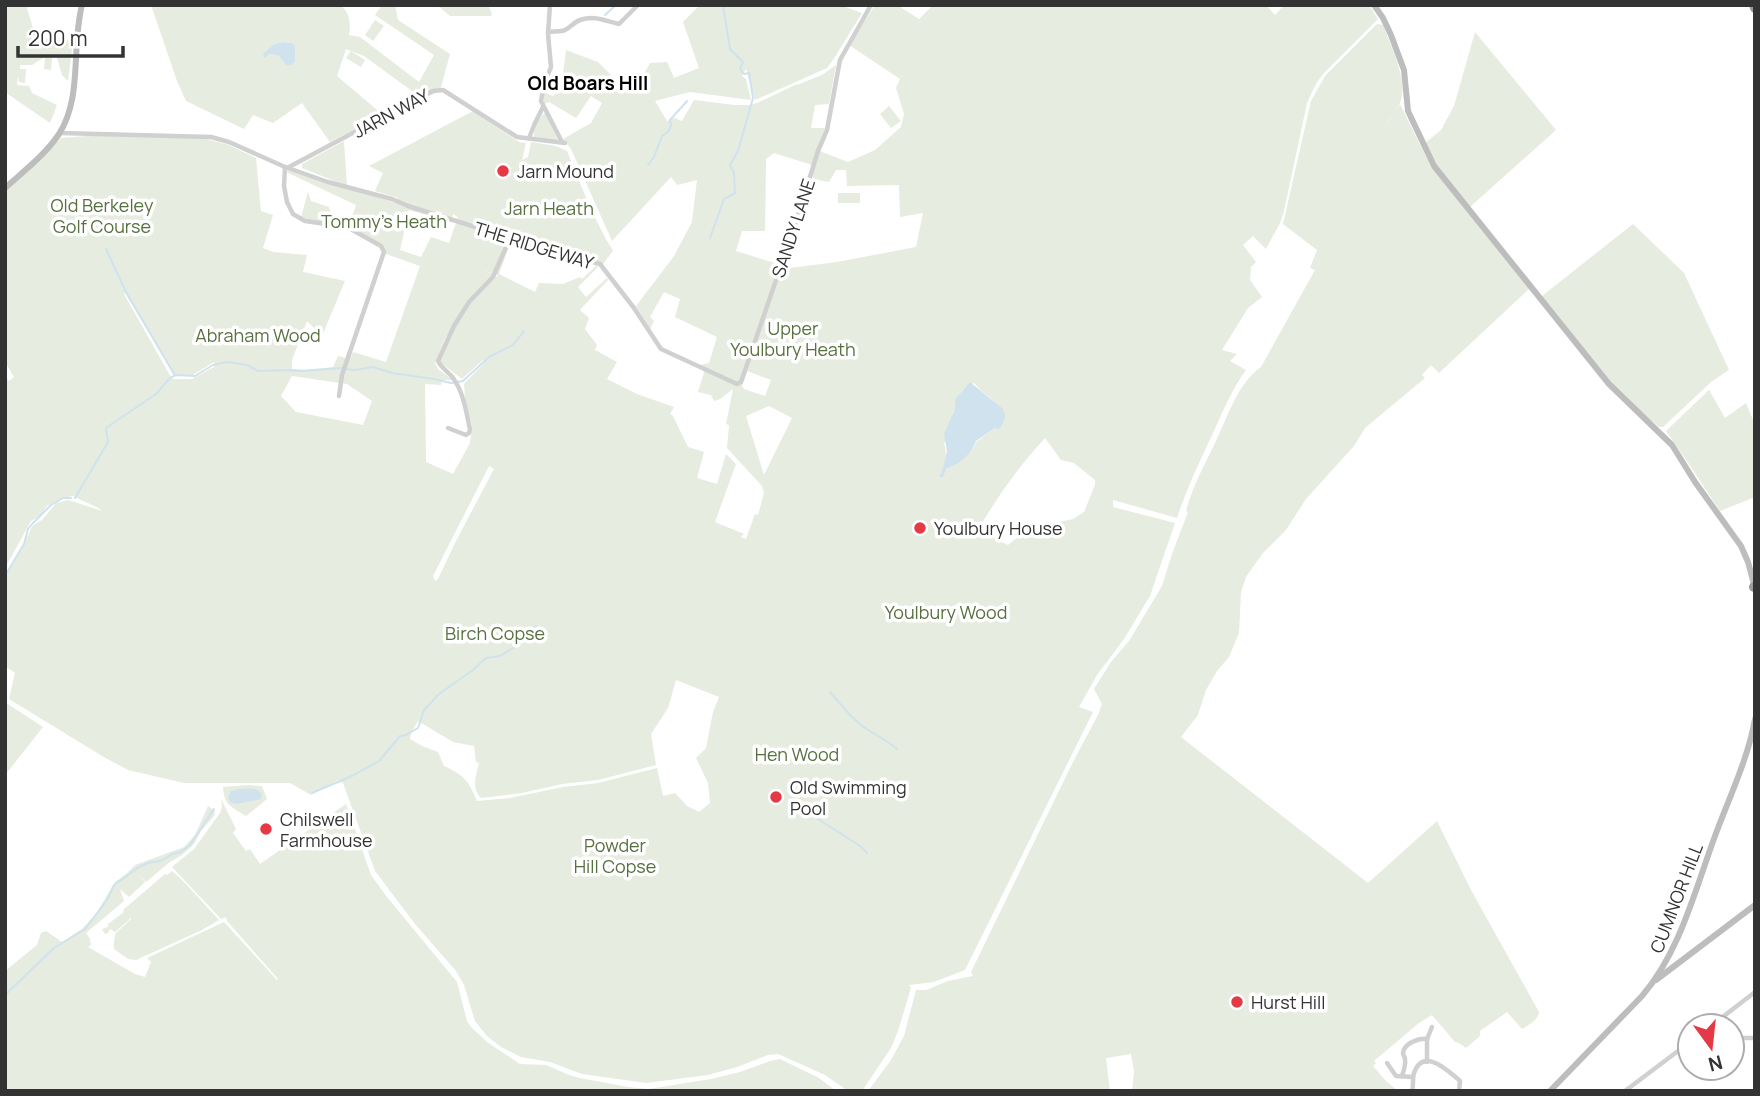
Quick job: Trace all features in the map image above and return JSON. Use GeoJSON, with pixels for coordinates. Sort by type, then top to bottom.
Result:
{"type":"FeatureCollection","features":[{"type":"Feature","properties":{"kind":"street"},"geometry":{"type":"LineString","coordinates":[[5,188],[42,154],[59,133],[66,118],[72,97],[82,5]]}},
{"type":"Feature","properties":{"kind":"street"},"geometry":{"type":"LineString","coordinates":[[544,107],[529,138],[564,143],[541,101],[551,67],[548,32],[550,5]]}},
{"type":"Feature","properties":{"kind":"street"},"geometry":{"type":"LineString","coordinates":[[548,32],[566,29],[582,19],[605,19],[617,24],[638,5]]}},
{"type":"Feature","properties":{"kind":"street","name":"SANDY LANE"},"geometry":{"type":"LineString","coordinates":[[737,384],[741,382],[827,130],[837,67],[871,5]]}},
{"type":"Feature","properties":{"kind":"street"},"geometry":{"type":"LineString","coordinates":[[1374,5],[1391,35],[1404,70],[1408,111],[1434,166],[1609,384],[1672,445],[1741,546],[1755,587]]}},
{"type":"Feature","properties":{"kind":"street","name":"JARN WAY"},"geometry":{"type":"LineString","coordinates":[[287,167],[438,89],[516,137],[529,138]]}},
{"type":"Feature","properties":{"kind":"street","name":"THE RIDGEWAY"},"geometry":{"type":"LineString","coordinates":[[59,133],[211,137],[328,182],[392,199],[600,264],[661,349],[737,384]]}},
{"type":"Feature","properties":{"kind":"street"},"geometry":{"type":"LineString","coordinates":[[287,167],[284,186],[293,214],[305,221],[347,227],[381,246],[384,252],[342,375],[339,396]]}},
{"type":"Feature","properties":{"kind":"street"},"geometry":{"type":"LineString","coordinates":[[448,428],[463,435],[469,433],[470,429],[461,391],[453,377],[438,361],[454,326],[469,302],[493,277],[510,238]]}},
{"type":"Feature","properties":{"kind":"street","name":"CUMNOR HILL"},"geometry":{"type":"LineString","coordinates":[[1669,966],[1740,770],[1755,719]]}},
{"type":"Feature","properties":{"kind":"street"},"geometry":{"type":"LineString","coordinates":[[1550,1091],[1669,966],[1755,905]]}},
{"type":"Feature","properties":{"kind":"street"},"geometry":{"type":"LineString","coordinates":[[1729,1012],[1755,992]]}},
{"type":"Feature","properties":{"kind":"street"},"geometry":{"type":"LineString","coordinates":[[1427,1062],[1427,1039],[1432,1027]]}},
{"type":"Feature","properties":{"kind":"street"},"geometry":{"type":"LineString","coordinates":[[1402,1076],[1406,1062],[1404,1049],[1415,1040],[1427,1039]]}},
{"type":"Feature","properties":{"kind":"street"},"geometry":{"type":"LineString","coordinates":[[1625,1091],[1676,1053]]}},
{"type":"Feature","properties":{"kind":"street"},"geometry":{"type":"LineString","coordinates":[[1412,1091],[1417,1067],[1427,1062],[1442,1065],[1458,1079],[1459,1091]]}},
{"type":"Feature","properties":{"kind":"street"},"geometry":{"type":"LineString","coordinates":[[1387,1063],[1396,1076],[1413,1077]]}},
{"type":"Feature","properties":{"kind":"green space"},"geometry":{"type":"Polygon","coordinates":[[[5,5],[31,5],[27,8],[36,38],[73,41],[68,81],[62,75],[57,58],[46,57],[52,58],[51,70],[44,69],[45,57],[32,65],[20,65],[20,69],[26,69],[25,83],[19,82],[18,76],[17,85],[29,86],[32,93],[57,105],[50,123],[5,92],[5,5]]]}},
{"type":"Feature","properties":{"kind":"green space"},"geometry":{"type":"Polygon","coordinates":[[[151,5],[340,5],[349,18],[349,35],[360,37],[419,82],[434,55],[375,15],[382,5],[395,5],[398,20],[450,54],[440,91],[423,99],[364,56],[346,49],[337,76],[383,115],[330,142],[302,103],[273,123],[253,115],[244,129],[186,101],[151,5]],[[292,43],[274,44],[268,50],[270,54],[279,56],[286,65],[292,43]]]}},
{"type":"Feature","properties":{"kind":"green space"},"geometry":{"type":"Polygon","coordinates":[[[437,5],[488,5],[492,14],[450,16],[437,5]]]}},
{"type":"Feature","properties":{"kind":"green space"},"geometry":{"type":"Polygon","coordinates":[[[700,5],[840,5],[862,13],[827,68],[755,100],[746,69],[742,76],[746,79],[751,100],[690,92],[655,101],[667,121],[675,118],[682,121],[694,100],[749,105],[822,75],[836,65],[829,104],[815,105],[811,128],[825,128],[817,150],[848,162],[875,150],[901,127],[904,114],[896,88],[900,79],[849,45],[875,5],[897,5],[919,19],[933,5],[1266,5],[1275,15],[1284,5],[1369,5],[1378,19],[1324,73],[1312,91],[1307,103],[1284,211],[1266,249],[1253,236],[1243,245],[1256,262],[1251,267],[1250,280],[1262,297],[1248,308],[1222,350],[1237,354],[1230,361],[1246,370],[1224,408],[1177,518],[1113,500],[1113,507],[1175,523],[1150,596],[1079,707],[1093,712],[965,970],[934,982],[909,985],[911,988],[891,1048],[862,1091],[848,1091],[825,1075],[778,1054],[708,1075],[646,1083],[582,1074],[550,1062],[521,1057],[501,1047],[487,1036],[475,1021],[464,985],[456,971],[415,924],[375,871],[343,783],[338,780],[311,795],[290,783],[184,783],[128,770],[9,699],[15,673],[5,666],[5,578],[32,526],[42,520],[56,503],[68,500],[102,511],[74,496],[62,498],[47,506],[40,516],[31,521],[5,568],[5,377],[9,381],[14,377],[5,362],[5,192],[61,138],[99,135],[206,139],[229,145],[256,158],[261,211],[273,215],[263,248],[273,252],[307,255],[303,272],[345,281],[322,336],[307,321],[292,360],[292,369],[308,370],[333,367],[338,356],[350,359],[353,352],[386,362],[420,266],[386,254],[383,246],[349,226],[356,205],[286,172],[289,170],[396,203],[398,198],[375,191],[383,173],[369,166],[473,111],[519,142],[526,143],[522,160],[528,157],[531,142],[556,146],[567,151],[594,215],[613,251],[603,264],[509,236],[511,241],[499,274],[535,292],[539,283],[563,284],[580,277],[582,279],[597,265],[578,287],[586,297],[607,278],[608,280],[580,310],[589,318],[585,329],[597,345],[595,350],[617,362],[607,379],[637,394],[674,407],[670,414],[688,447],[704,452],[697,478],[717,484],[726,454],[736,464],[715,522],[744,534],[741,537],[746,539],[755,514],[758,515],[764,493],[762,486],[727,448],[729,425],[726,424],[733,389],[714,401],[711,395],[698,392],[704,373],[701,365],[709,363],[717,337],[675,317],[680,299],[664,292],[650,317],[654,321],[650,329],[636,306],[674,256],[692,222],[697,180],[677,185],[671,177],[612,241],[571,149],[563,139],[591,123],[602,103],[591,96],[576,118],[549,102],[544,104],[544,92],[553,96],[561,89],[566,50],[598,62],[628,89],[634,82],[644,81],[643,76],[650,63],[667,62],[674,78],[699,68],[683,22],[700,5]],[[774,153],[766,159],[765,231],[742,231],[736,251],[778,264],[777,269],[781,269],[916,247],[923,213],[900,217],[899,185],[847,186],[846,170],[836,170],[829,182],[813,179],[812,165],[774,153]],[[409,210],[400,250],[421,257],[431,237],[449,243],[458,217],[453,214],[452,222],[409,210]],[[482,270],[493,274],[460,313],[435,363],[438,369],[453,380],[442,380],[441,385],[425,384],[426,462],[453,474],[470,443],[472,425],[464,398],[464,384],[485,362],[483,360],[462,379],[440,362],[470,303],[498,275],[482,270]],[[125,293],[124,294],[172,379],[192,379],[214,367],[214,362],[191,376],[175,376],[125,293]],[[747,371],[742,386],[744,389],[765,396],[771,380],[747,371]],[[292,376],[281,396],[296,412],[363,425],[372,401],[347,384],[292,376]],[[974,383],[962,391],[947,427],[962,422],[965,426],[960,435],[955,439],[950,437],[944,443],[945,460],[939,477],[946,469],[959,463],[970,453],[976,442],[995,428],[997,409],[994,401],[974,383]],[[769,406],[746,416],[764,475],[792,418],[769,406]],[[1045,438],[1017,471],[978,530],[1008,545],[1034,524],[1073,519],[1084,512],[1095,485],[1095,480],[1074,463],[1061,460],[1045,438]],[[489,466],[433,576],[435,581],[494,469],[489,466]],[[676,680],[668,708],[651,734],[656,765],[598,780],[481,798],[475,786],[479,763],[476,762],[474,746],[453,742],[418,721],[410,739],[438,752],[444,766],[465,779],[477,801],[598,783],[657,768],[663,796],[675,793],[687,806],[699,812],[710,803],[708,783],[696,758],[706,748],[713,712],[719,697],[676,680]]]}},
{"type":"Feature","properties":{"kind":"green space"},"geometry":{"type":"Polygon","coordinates":[[[375,20],[384,26],[373,41],[365,35],[375,20]]]}},
{"type":"Feature","properties":{"kind":"green space"},"geometry":{"type":"Polygon","coordinates":[[[1377,24],[1383,25],[1402,82],[1398,107],[1400,104],[1431,167],[1529,289],[1439,373],[1431,365],[1422,375],[1425,378],[1365,428],[1354,446],[1306,499],[1286,530],[1263,553],[1246,577],[1241,592],[1239,633],[1229,657],[1206,690],[1198,715],[1181,737],[1368,883],[1437,821],[1471,890],[1539,1012],[1538,1015],[1522,1029],[1507,1012],[1480,1031],[1480,1036],[1466,1048],[1455,1042],[1432,1015],[1374,1061],[1376,1063],[1373,1066],[1398,1091],[1132,1091],[1134,1071],[1131,1054],[1106,1058],[1110,1091],[868,1091],[891,1060],[904,1036],[916,990],[926,990],[948,981],[973,976],[971,972],[1098,715],[1102,704],[1094,689],[1111,662],[1129,641],[1162,586],[1188,512],[1186,511],[1192,492],[1234,401],[1246,382],[1261,367],[1315,270],[1310,268],[1317,250],[1283,224],[1311,101],[1325,76],[1377,24]]]}},
{"type":"Feature","properties":{"kind":"green space"},"geometry":{"type":"Polygon","coordinates":[[[1475,32],[1556,130],[1470,207],[1436,165],[1425,143],[1441,130],[1454,106],[1475,32]]]}},
{"type":"Feature","properties":{"kind":"green space"},"geometry":{"type":"Polygon","coordinates":[[[351,51],[365,60],[361,67],[346,58],[351,51]]]}},
{"type":"Feature","properties":{"kind":"green space"},"geometry":{"type":"Polygon","coordinates":[[[889,106],[901,121],[891,128],[880,114],[889,106]]]}},
{"type":"Feature","properties":{"kind":"green space"},"geometry":{"type":"Polygon","coordinates":[[[545,113],[558,142],[534,137],[537,124],[545,113]]]}},
{"type":"Feature","properties":{"kind":"green space"},"geometry":{"type":"Polygon","coordinates":[[[344,141],[347,186],[302,168],[302,164],[344,141]]]}},
{"type":"Feature","properties":{"kind":"green space"},"geometry":{"type":"Polygon","coordinates":[[[308,192],[311,201],[329,207],[333,223],[301,217],[308,192]]]}},
{"type":"Feature","properties":{"kind":"green space"},"geometry":{"type":"Polygon","coordinates":[[[838,193],[860,193],[860,203],[838,203],[838,193]]]}},
{"type":"Feature","properties":{"kind":"green space"},"geometry":{"type":"Polygon","coordinates":[[[1633,224],[1684,273],[1729,370],[1711,382],[1663,427],[1659,427],[1632,404],[1613,384],[1542,296],[1633,224]]]}},
{"type":"Feature","properties":{"kind":"green space"},"geometry":{"type":"Polygon","coordinates":[[[1709,390],[1725,418],[1746,403],[1755,425],[1755,497],[1720,511],[1666,431],[1709,390]]]}},
{"type":"Feature","properties":{"kind":"green space"},"geometry":{"type":"Polygon","coordinates":[[[5,702],[43,727],[5,775],[5,702]]]}},
{"type":"Feature","properties":{"kind":"green space"},"geometry":{"type":"Polygon","coordinates":[[[262,786],[267,799],[246,816],[227,802],[223,787],[262,786]]]}},
{"type":"Feature","properties":{"kind":"green space"},"geometry":{"type":"Polygon","coordinates":[[[221,799],[236,829],[233,833],[246,851],[250,849],[260,864],[346,804],[371,875],[457,982],[471,1027],[487,1042],[520,1064],[546,1065],[580,1078],[648,1089],[711,1079],[780,1059],[819,1078],[836,1091],[5,1091],[5,971],[37,945],[41,933],[46,931],[62,942],[82,929],[96,914],[115,882],[135,865],[184,847],[195,835],[208,806],[215,811],[214,816],[194,844],[146,882],[138,874],[145,882],[129,897],[120,889],[124,901],[86,933],[91,945],[88,947],[145,977],[151,962],[147,958],[224,922],[278,979],[226,917],[221,919],[172,867],[194,849],[220,813],[221,799]]]}},
{"type":"Feature","properties":{"kind":"green space"},"geometry":{"type":"Polygon","coordinates":[[[172,871],[219,920],[136,960],[128,959],[114,949],[114,945],[115,934],[131,919],[115,932],[110,929],[105,934],[102,929],[108,927],[123,910],[172,871]]]}},
{"type":"Feature","properties":{"kind":"water"},"geometry":{"type":"Polygon","coordinates":[[[292,43],[295,47],[295,62],[286,65],[279,56],[270,54],[264,58],[263,54],[274,44],[292,43]]]}},
{"type":"Feature","properties":{"kind":"water"},"geometry":{"type":"Polygon","coordinates":[[[970,382],[1002,408],[1004,421],[999,429],[995,428],[976,441],[970,453],[959,463],[946,469],[943,477],[939,477],[947,451],[944,434],[954,411],[956,398],[970,382]]]}},
{"type":"Feature","properties":{"kind":"water"},"geometry":{"type":"Polygon","coordinates":[[[258,790],[262,795],[261,799],[236,804],[230,802],[228,797],[231,791],[258,790]]]}},
{"type":"Feature","properties":{"kind":"waterway"},"geometry":{"type":"LineString","coordinates":[[605,15],[616,5]]}},
{"type":"Feature","properties":{"kind":"waterway"},"geometry":{"type":"LineString","coordinates":[[710,238],[724,199],[735,193],[734,173],[730,165],[738,151],[753,98],[749,73],[744,74],[740,69],[743,62],[730,49],[723,5]]}},
{"type":"Feature","properties":{"kind":"waterway"},"geometry":{"type":"LineString","coordinates":[[648,165],[662,136],[669,131],[670,120],[687,101]]}},
{"type":"Feature","properties":{"kind":"waterway"},"geometry":{"type":"LineString","coordinates":[[106,249],[126,292],[174,374]]}},
{"type":"Feature","properties":{"kind":"waterway"},"geometry":{"type":"LineString","coordinates":[[347,369],[373,367],[451,383],[463,381],[489,357],[513,345],[524,331]]}},
{"type":"Feature","properties":{"kind":"waterway"},"geometry":{"type":"LineString","coordinates":[[75,498],[108,442],[106,428],[156,394],[176,375],[195,376],[213,365],[227,362],[247,365],[258,371],[341,368]]}},
{"type":"Feature","properties":{"kind":"waterway"},"geometry":{"type":"LineString","coordinates":[[5,576],[24,544],[32,524],[51,505],[63,498],[71,498]]}},
{"type":"Feature","properties":{"kind":"waterway"},"geometry":{"type":"LineString","coordinates":[[312,793],[379,761],[400,736],[418,728],[424,710],[439,694],[486,658],[500,656],[516,646],[536,626]]}},
{"type":"Feature","properties":{"kind":"waterway"},"geometry":{"type":"LineString","coordinates":[[830,692],[865,728],[897,749]]}},
{"type":"Feature","properties":{"kind":"waterway"},"geometry":{"type":"LineString","coordinates":[[792,807],[818,819],[867,853]]}},
{"type":"Feature","properties":{"kind":"waterway"},"geometry":{"type":"LineString","coordinates":[[5,995],[54,948],[85,929],[107,900],[114,885],[139,867],[163,860],[190,845],[214,809]]}},
{"type":"Feature","properties":{"kind":"place","name":"Jarn Mound"},"geometry":{"type":"Point","coordinates":[503,171]}},
{"type":"Feature","properties":{"kind":"place","name":"Youlbury House"},"geometry":{"type":"Point","coordinates":[920,528]}},
{"type":"Feature","properties":{"kind":"place","name":"Old Swimming Pool"},"geometry":{"type":"Point","coordinates":[776,797]}},
{"type":"Feature","properties":{"kind":"place","name":"Chilswell Farmhouse"},"geometry":{"type":"Point","coordinates":[266,829]}},
{"type":"Feature","properties":{"kind":"place","name":"Hurst Hill"},"geometry":{"type":"Point","coordinates":[1237,1002]}},
{"type":"Feature","properties":{"kind":"district","name":"Old Boars Hill"},"geometry":{"type":"Point","coordinates":[588,83]}},
{"type":"Feature","properties":{"kind":"park label","name":"Jarn Heath"},"geometry":{"type":"Point","coordinates":[549,208]}},
{"type":"Feature","properties":{"kind":"park label","name":"Old Berkeley Golf Course"},"geometry":{"type":"Point","coordinates":[102,215]}},
{"type":"Feature","properties":{"kind":"park label","name":"Tommy's Heath"},"geometry":{"type":"Point","coordinates":[384,221]}},
{"type":"Feature","properties":{"kind":"park label","name":"Abraham Wood"},"geometry":{"type":"Point","coordinates":[258,335]}},
{"type":"Feature","properties":{"kind":"park label","name":"Upper Youlbury Heath"},"geometry":{"type":"Point","coordinates":[793,338]}},
{"type":"Feature","properties":{"kind":"park label","name":"Youlbury Wood"},"geometry":{"type":"Point","coordinates":[946,612]}},
{"type":"Feature","properties":{"kind":"park label","name":"Birch Copse"},"geometry":{"type":"Point","coordinates":[495,633]}},
{"type":"Feature","properties":{"kind":"park label","name":"Hen Wood"},"geometry":{"type":"Point","coordinates":[797,754]}},
{"type":"Feature","properties":{"kind":"park label","name":"Powder Hill Copse"},"geometry":{"type":"Point","coordinates":[615,855]}}]}
